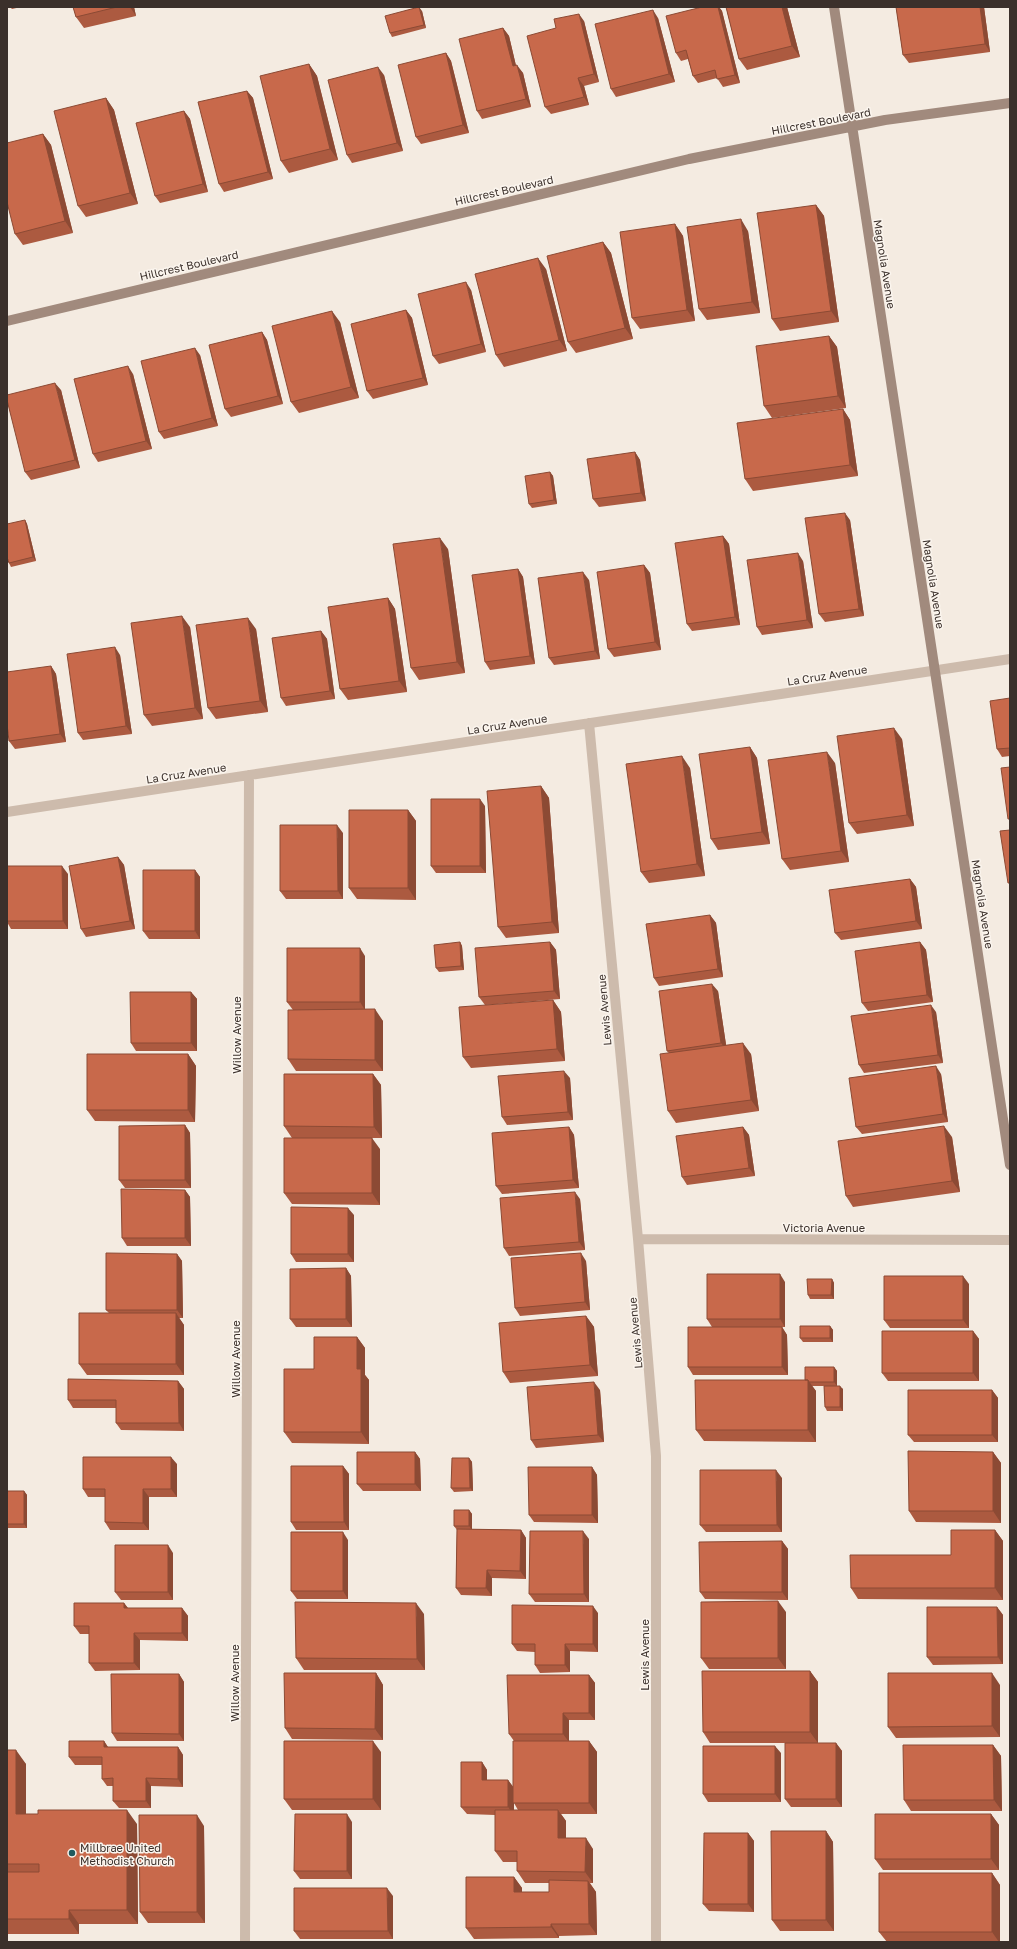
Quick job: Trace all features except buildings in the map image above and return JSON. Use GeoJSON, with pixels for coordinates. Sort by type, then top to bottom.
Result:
{"type":"FeatureCollection","features":[{"type":"Feature","properties":{"kind":"main road","name":"Magnolia Avenue"},"geometry":{"type":"LineString","coordinates":[[834,7],[1010,1165]]}},
{"type":"Feature","properties":{"kind":"main road","name":"Hillcrest Boulevard"},"geometry":{"type":"LineString","coordinates":[[7,321],[540,193],[689,159],[852,126],[1010,103]]}},
{"type":"Feature","properties":{"kind":"street","name":"La Cruz Avenue"},"geometry":{"type":"LineString","coordinates":[[7,812],[1010,659]]}},
{"type":"Feature","properties":{"kind":"street","name":"Lewis Avenue"},"geometry":{"type":"LineString","coordinates":[[589,723],[638,1239],[656,1456],[656,1942]]}},
{"type":"Feature","properties":{"kind":"street","name":"Willow Avenue"},"geometry":{"type":"LineString","coordinates":[[245,1942],[249,775]]}},
{"type":"Feature","properties":{"kind":"street","name":"Victoria Avenue"},"geometry":{"type":"LineString","coordinates":[[638,1239],[1010,1240]]}},
{"type":"Feature","properties":{"kind":"place","name":"Millbrae United Methodist Church"},"geometry":{"type":"Point","coordinates":[72,1853]}}]}
